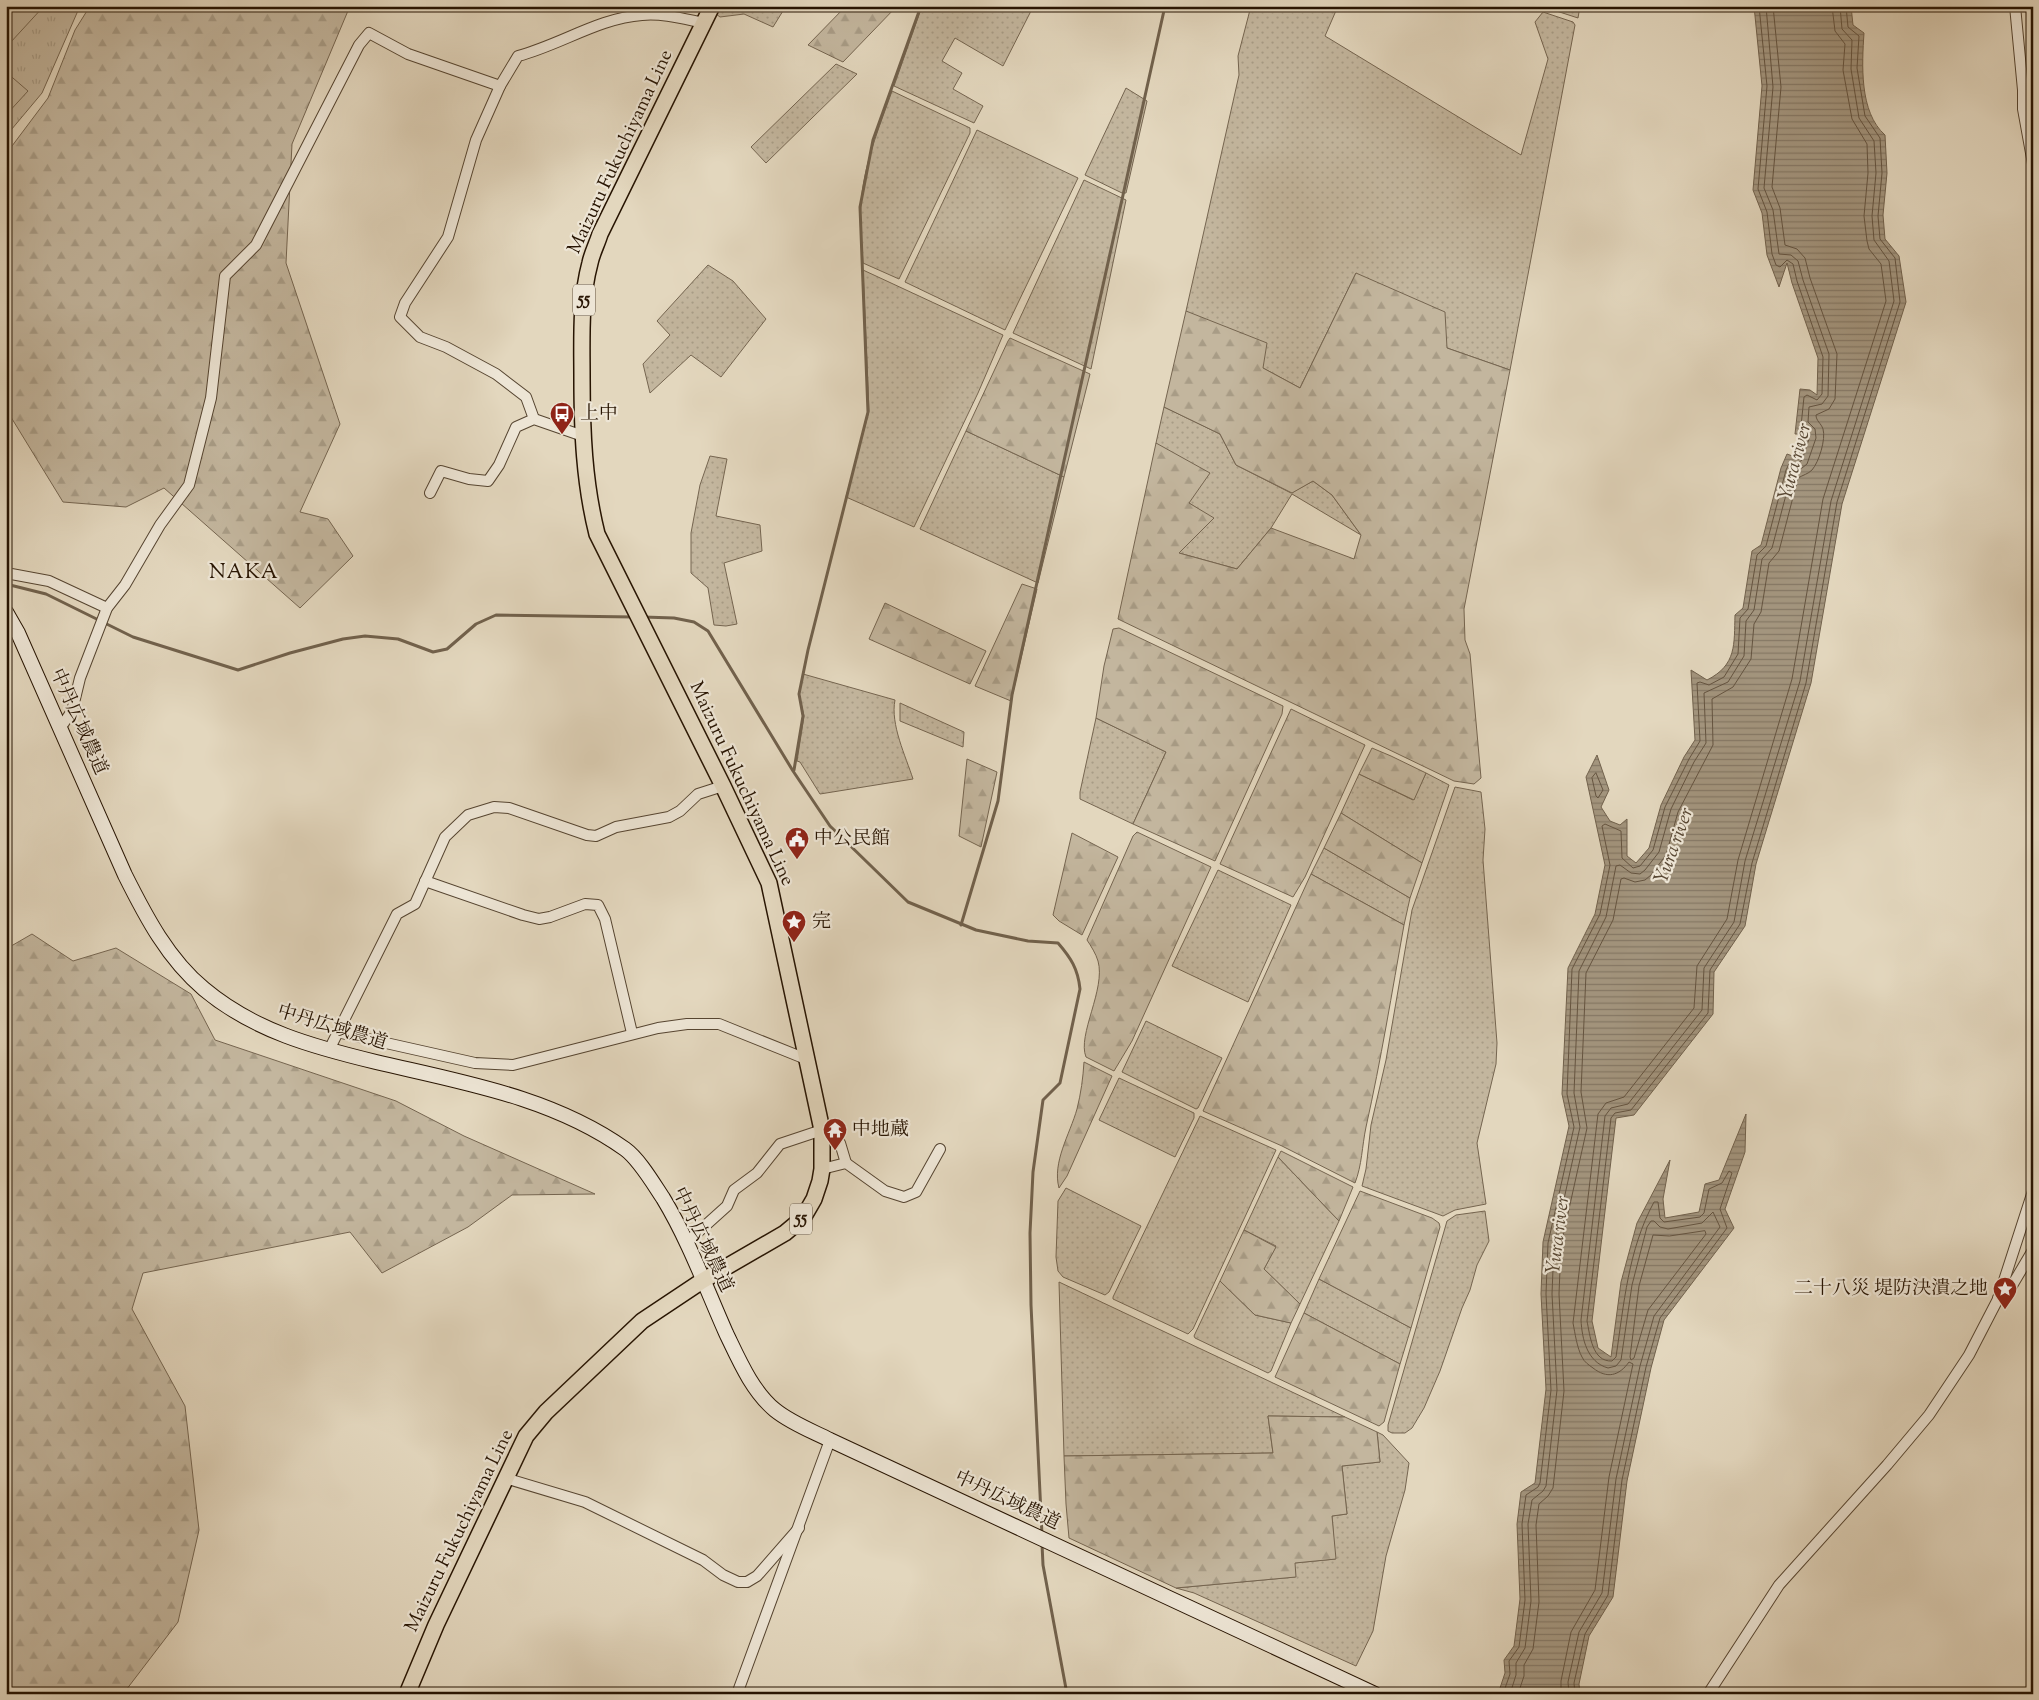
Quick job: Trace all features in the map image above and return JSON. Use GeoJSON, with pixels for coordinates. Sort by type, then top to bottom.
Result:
{"type":"FeatureCollection","features":[{"type":"Feature","properties":{"kind":"main road","name":"Maizuru Fukuchiyama Line"},"geometry":{"type":"LineString","coordinates":[[407,1694],[436,1625],[526,1436],[546,1412],[642,1321],[702,1281],[785,1233],[803,1218],[814,1199],[822,1169],[822,1130],[769,884],[723,786],[597,534],[589,500],[583,436],[582,315],[590,262],[600,234],[712,6]]}},
{"type":"Feature","properties":{"kind":"street"},"geometry":{"type":"LineString","coordinates":[[2015,6],[2023,90],[2028,109],[2033,164]]}},
{"type":"Feature","properties":{"kind":"street"},"geometry":{"type":"LineString","coordinates":[[534,419],[526,397],[496,374],[446,347],[420,337],[400,317],[405,303],[448,237],[471,154],[500,86],[518,56],[538,51],[613,20],[643,14],[704,22]]}},
{"type":"Feature","properties":{"kind":"street"},"geometry":{"type":"LineString","coordinates":[[60,727],[72,711],[80,678],[107,608],[125,584],[160,525],[189,485],[211,398],[225,276],[256,245],[359,45],[369,33],[408,54],[500,86]]}},
{"type":"Feature","properties":{"kind":"street"},"geometry":{"type":"LineString","coordinates":[[430,493],[441,471],[488,482],[499,465],[516,427],[534,419],[583,436]]}},
{"type":"Feature","properties":{"kind":"street"},"geometry":{"type":"LineString","coordinates":[[6,573],[49,581],[107,608]]}},
{"type":"Feature","properties":{"kind":"street","name":"中丹広域農道"},"geometry":{"type":"LineString","coordinates":[[6,612],[12,632],[60,727],[141,907],[164,944],[182,968],[203,989],[226,1006],[274,1032],[329,1050],[522,1098],[580,1122],[627,1150],[651,1179],[674,1216],[739,1361],[758,1390],[775,1410],[798,1424],[835,1442],[1375,1694]]}},
{"type":"Feature","properties":{"kind":"street"},"geometry":{"type":"LineString","coordinates":[[329,1050],[397,914],[415,904],[445,836],[468,815],[494,807],[509,808],[587,835],[596,836],[616,827],[669,817],[680,811],[698,794],[723,786]]}},
{"type":"Feature","properties":{"kind":"street"},"geometry":{"type":"LineString","coordinates":[[425,881],[523,916],[539,919],[550,917],[585,904],[598,905],[605,919],[632,1034]]}},
{"type":"Feature","properties":{"kind":"street"},"geometry":{"type":"LineString","coordinates":[[337,1032],[475,1063],[513,1065],[632,1034],[687,1024],[720,1024],[806,1059]]}},
{"type":"Feature","properties":{"kind":"street"},"geometry":{"type":"LineString","coordinates":[[687,1242],[727,1206],[734,1190],[757,1173],[780,1144],[822,1130],[840,1143],[846,1163],[885,1191],[904,1197],[916,1192],[940,1149]]}},
{"type":"Feature","properties":{"kind":"street"},"geometry":{"type":"LineString","coordinates":[[822,1169],[846,1163]]}},
{"type":"Feature","properties":{"kind":"street"},"geometry":{"type":"LineString","coordinates":[[1708,1694],[1779,1585],[1887,1466],[1929,1415],[1969,1355],[1998,1299],[2033,1191]]}},
{"type":"Feature","properties":{"kind":"street"},"geometry":{"type":"LineString","coordinates":[[1998,1299],[2010,1289],[2033,1250]]}},
{"type":"Feature","properties":{"kind":"street"},"geometry":{"type":"LineString","coordinates":[[737,1694],[799,1528],[835,1442]]}},
{"type":"Feature","properties":{"kind":"street"},"geometry":{"type":"LineString","coordinates":[[505,1478],[585,1502],[703,1560],[723,1575],[738,1582],[747,1582],[757,1576],[799,1528]]}},
{"type":"Feature","properties":{"kind":"green space"},"geometry":{"type":"Polygon","coordinates":[[[6,6],[80,6],[42,93],[6,136],[6,6]]]}},
{"type":"Feature","properties":{"kind":"green space"},"geometry":{"type":"Polygon","coordinates":[[[6,6],[44,6],[10,43],[6,39],[6,6]]]}},
{"type":"Feature","properties":{"kind":"green space"},"geometry":{"type":"Polygon","coordinates":[[[90,6],[350,6],[292,144],[286,263],[340,424],[300,512],[328,519],[353,556],[300,608],[164,488],[126,507],[63,502],[6,409],[6,154],[48,98],[75,30],[90,6]]]}},
{"type":"Feature","properties":{"kind":"green space"},"geometry":{"type":"Polygon","coordinates":[[[721,6],[786,6],[773,27],[744,14],[720,17],[716,14],[721,6]]]}},
{"type":"Feature","properties":{"kind":"green space"},"geometry":{"type":"Polygon","coordinates":[[[846,6],[897,6],[843,62],[808,45],[846,6]]]}},
{"type":"Feature","properties":{"kind":"green space"},"geometry":{"type":"Polygon","coordinates":[[[922,6],[1030,6],[1032,9],[1003,66],[955,38],[942,61],[962,73],[953,89],[983,106],[974,123],[894,86],[922,6]]]}},
{"type":"Feature","properties":{"kind":"green space"},"geometry":{"type":"Polygon","coordinates":[[[1251,6],[1338,6],[1325,36],[1521,155],[1548,59],[1535,22],[1543,12],[1573,22],[1575,25],[1510,370],[1447,348],[1356,273],[1300,388],[1263,368],[1186,311],[1239,75],[1238,56],[1251,6]]]}},
{"type":"Feature","properties":{"kind":"green space"},"geometry":{"type":"Polygon","coordinates":[[[1541,6],[1580,6],[1578,18],[1541,6]]]}},
{"type":"Feature","properties":{"kind":"green space"},"geometry":{"type":"Polygon","coordinates":[[[836,64],[857,74],[766,163],[751,147],[836,64]]]}},
{"type":"Feature","properties":{"kind":"green space"},"geometry":{"type":"Polygon","coordinates":[[[6,72],[28,91],[6,115],[6,72]]]}},
{"type":"Feature","properties":{"kind":"green space"},"geometry":{"type":"Polygon","coordinates":[[[1126,88],[1147,101],[1126,193],[1122,193],[1085,175],[1126,88]]]}},
{"type":"Feature","properties":{"kind":"green space"},"geometry":{"type":"Polygon","coordinates":[[[892,91],[970,128],[970,133],[899,279],[863,263],[860,227],[862,190],[865,176],[872,147],[892,91]]]}},
{"type":"Feature","properties":{"kind":"green space"},"geometry":{"type":"Polygon","coordinates":[[[977,130],[1078,178],[1005,330],[905,282],[977,130]]]}},
{"type":"Feature","properties":{"kind":"green space"},"geometry":{"type":"Polygon","coordinates":[[[1084,180],[1126,200],[1091,369],[1013,333],[1084,180]]]}},
{"type":"Feature","properties":{"kind":"green space"},"geometry":{"type":"Polygon","coordinates":[[[708,265],[733,281],[766,319],[721,377],[691,355],[650,393],[643,364],[670,335],[657,321],[708,265]]]}},
{"type":"Feature","properties":{"kind":"green space"},"geometry":{"type":"Polygon","coordinates":[[[863,270],[1003,335],[978,393],[914,527],[846,497],[869,411],[863,270]]]}},
{"type":"Feature","properties":{"kind":"green space"},"geometry":{"type":"Polygon","coordinates":[[[1356,273],[1445,312],[1447,348],[1510,370],[1464,609],[1465,640],[1470,654],[1481,778],[1474,784],[1454,781],[1118,619],[1156,443],[1210,473],[1189,503],[1214,518],[1179,553],[1237,569],[1271,528],[1354,559],[1361,535],[1332,495],[1313,481],[1292,493],[1236,465],[1220,434],[1164,407],[1186,311],[1267,343],[1263,368],[1300,388],[1356,273]]]}},
{"type":"Feature","properties":{"kind":"green space"},"geometry":{"type":"Polygon","coordinates":[[[1010,338],[1090,374],[1064,477],[966,431],[1010,338]]]}},
{"type":"Feature","properties":{"kind":"green space"},"geometry":{"type":"Polygon","coordinates":[[[1164,407],[1220,434],[1236,465],[1291,493],[1313,481],[1332,495],[1361,535],[1292,494],[1271,528],[1237,569],[1179,553],[1213,519],[1189,503],[1156,443],[1164,407]]]}},
{"type":"Feature","properties":{"kind":"green space"},"geometry":{"type":"Polygon","coordinates":[[[966,431],[1064,477],[1038,583],[920,529],[966,431]]]}},
{"type":"Feature","properties":{"kind":"green space"},"geometry":{"type":"Polygon","coordinates":[[[710,456],[727,459],[716,516],[760,525],[762,551],[724,563],[737,624],[726,626],[714,625],[708,588],[691,573],[691,533],[700,485],[710,456]]]}},
{"type":"Feature","properties":{"kind":"green space"},"geometry":{"type":"Polygon","coordinates":[[[1022,584],[1037,589],[1011,701],[975,686],[1022,584]]]}},
{"type":"Feature","properties":{"kind":"green space"},"geometry":{"type":"Polygon","coordinates":[[[885,603],[986,651],[970,684],[869,639],[885,603]]]}},
{"type":"Feature","properties":{"kind":"green space"},"geometry":{"type":"Polygon","coordinates":[[[1119,628],[1283,706],[1282,714],[1215,861],[1133,824],[1166,752],[1096,718],[1104,666],[1113,629],[1119,628]]]}},
{"type":"Feature","properties":{"kind":"green space"},"geometry":{"type":"Polygon","coordinates":[[[803,674],[895,700],[894,709],[897,730],[913,779],[820,794],[800,762],[797,761],[804,716],[799,694],[803,674]]]}},
{"type":"Feature","properties":{"kind":"green space"},"geometry":{"type":"Polygon","coordinates":[[[900,703],[964,732],[963,747],[900,721],[900,703]]]}},
{"type":"Feature","properties":{"kind":"green space"},"geometry":{"type":"Polygon","coordinates":[[[1291,709],[1365,745],[1305,877],[1293,897],[1220,864],[1291,709]]]}},
{"type":"Feature","properties":{"kind":"green space"},"geometry":{"type":"Polygon","coordinates":[[[1096,718],[1166,752],[1133,824],[1080,799],[1096,718]]]}},
{"type":"Feature","properties":{"kind":"green space"},"geometry":{"type":"Polygon","coordinates":[[[1372,748],[1426,773],[1414,800],[1359,774],[1372,748]]]}},
{"type":"Feature","properties":{"kind":"green space"},"geometry":{"type":"Polygon","coordinates":[[[967,759],[997,772],[981,847],[959,836],[967,759]]]}},
{"type":"Feature","properties":{"kind":"green space"},"geometry":{"type":"Polygon","coordinates":[[[1426,773],[1449,785],[1422,863],[1341,813],[1359,774],[1413,800],[1426,773]]]}},
{"type":"Feature","properties":{"kind":"green space"},"geometry":{"type":"Polygon","coordinates":[[[1455,787],[1481,792],[1485,829],[1483,860],[1497,1043],[1496,1064],[1477,1143],[1486,1204],[1455,1210],[1443,1216],[1362,1186],[1371,1125],[1386,1060],[1412,910],[1455,787]]]}},
{"type":"Feature","properties":{"kind":"green space"},"geometry":{"type":"Polygon","coordinates":[[[1341,813],[1422,863],[1410,898],[1324,848],[1341,813]]]}},
{"type":"Feature","properties":{"kind":"green space"},"geometry":{"type":"Polygon","coordinates":[[[1137,832],[1211,867],[1132,1041],[1114,1071],[1086,1057],[1084,1048],[1098,985],[1099,972],[1097,958],[1087,940],[1133,836],[1137,832]]]}},
{"type":"Feature","properties":{"kind":"green space"},"geometry":{"type":"Polygon","coordinates":[[[1072,833],[1118,857],[1082,935],[1059,921],[1053,915],[1072,833]]]}},
{"type":"Feature","properties":{"kind":"green space"},"geometry":{"type":"Polygon","coordinates":[[[1324,848],[1410,898],[1404,925],[1311,874],[1324,848]]]}},
{"type":"Feature","properties":{"kind":"green space"},"geometry":{"type":"Polygon","coordinates":[[[1218,870],[1291,905],[1248,1002],[1172,966],[1218,870]]]}},
{"type":"Feature","properties":{"kind":"green space"},"geometry":{"type":"Polygon","coordinates":[[[1311,874],[1404,925],[1361,1162],[1355,1183],[1282,1146],[1203,1111],[1311,874]]]}},
{"type":"Feature","properties":{"kind":"green space"},"geometry":{"type":"Polygon","coordinates":[[[32,934],[73,961],[116,948],[191,994],[215,1040],[396,1101],[464,1136],[595,1194],[512,1195],[468,1227],[382,1273],[350,1232],[143,1273],[132,1309],[185,1406],[199,1530],[178,1622],[123,1694],[6,1694],[6,949],[32,934]]]}},
{"type":"Feature","properties":{"kind":"green space"},"geometry":{"type":"Polygon","coordinates":[[[1146,1021],[1222,1058],[1198,1108],[1196,1109],[1122,1072],[1146,1021]]]}},
{"type":"Feature","properties":{"kind":"green space"},"geometry":{"type":"Polygon","coordinates":[[[1084,1062],[1112,1076],[1067,1176],[1059,1188],[1058,1168],[1077,1109],[1082,1086],[1084,1062]]]}},
{"type":"Feature","properties":{"kind":"green space"},"geometry":{"type":"Polygon","coordinates":[[[1119,1078],[1194,1113],[1194,1118],[1175,1157],[1099,1120],[1119,1078]]]}},
{"type":"Feature","properties":{"kind":"green space"},"geometry":{"type":"Polygon","coordinates":[[[1200,1116],[1276,1150],[1193,1329],[1188,1334],[1113,1299],[1113,1297],[1200,1116]]]}},
{"type":"Feature","properties":{"kind":"green space"},"geometry":{"type":"Polygon","coordinates":[[[1281,1151],[1353,1187],[1339,1221],[1278,1157],[1281,1151]]]}},
{"type":"Feature","properties":{"kind":"green space"},"geometry":{"type":"Polygon","coordinates":[[[1278,1157],[1339,1221],[1300,1304],[1264,1269],[1276,1246],[1244,1230],[1278,1157]]]}},
{"type":"Feature","properties":{"kind":"green space"},"geometry":{"type":"Polygon","coordinates":[[[1066,1188],[1141,1226],[1109,1292],[1105,1295],[1063,1277],[1058,1271],[1056,1257],[1058,1201],[1066,1188]]]}},
{"type":"Feature","properties":{"kind":"green space"},"geometry":{"type":"Polygon","coordinates":[[[1360,1191],[1432,1218],[1439,1223],[1440,1227],[1411,1328],[1319,1279],[1360,1191]]]}},
{"type":"Feature","properties":{"kind":"green space"},"geometry":{"type":"Polygon","coordinates":[[[1485,1211],[1489,1241],[1477,1265],[1470,1290],[1440,1371],[1424,1408],[1412,1428],[1405,1433],[1392,1433],[1388,1431],[1388,1425],[1447,1221],[1456,1215],[1485,1211]]]}},
{"type":"Feature","properties":{"kind":"green space"},"geometry":{"type":"Polygon","coordinates":[[[1244,1230],[1276,1247],[1264,1269],[1300,1304],[1291,1323],[1255,1315],[1220,1281],[1244,1230]]]}},
{"type":"Feature","properties":{"kind":"green space"},"geometry":{"type":"Polygon","coordinates":[[[1319,1279],[1411,1328],[1400,1364],[1304,1313],[1319,1279]]]}},
{"type":"Feature","properties":{"kind":"green space"},"geometry":{"type":"Polygon","coordinates":[[[1220,1281],[1255,1315],[1291,1323],[1271,1371],[1268,1373],[1195,1338],[1194,1336],[1220,1281]]]}},
{"type":"Feature","properties":{"kind":"green space"},"geometry":{"type":"Polygon","coordinates":[[[1059,1282],[1345,1417],[1268,1416],[1273,1453],[1064,1456],[1059,1282]]]}},
{"type":"Feature","properties":{"kind":"green space"},"geometry":{"type":"Polygon","coordinates":[[[1304,1313],[1400,1364],[1384,1422],[1379,1426],[1275,1377],[1304,1313]]]}},
{"type":"Feature","properties":{"kind":"green space"},"geometry":{"type":"Polygon","coordinates":[[[1268,1416],[1345,1417],[1377,1432],[1380,1462],[1342,1466],[1347,1514],[1332,1516],[1336,1559],[1295,1563],[1296,1577],[1176,1588],[1069,1538],[1064,1456],[1273,1453],[1268,1416]]]}},
{"type":"Feature","properties":{"kind":"green space"},"geometry":{"type":"Polygon","coordinates":[[[1377,1432],[1383,1435],[1409,1463],[1405,1490],[1386,1556],[1373,1631],[1356,1666],[1194,1593],[1176,1588],[1295,1577],[1294,1563],[1335,1559],[1332,1516],[1347,1514],[1342,1466],[1380,1462],[1377,1432]]]}},
{"type":"Feature","properties":{"kind":"water","name":"Yura river"},"geometry":{"type":"Polygon","coordinates":[[[1754,6],[1851,6],[1853,25],[1864,33],[1863,73],[1866,101],[1870,114],[1885,135],[1887,173],[1883,215],[1885,239],[1899,256],[1906,302],[1842,504],[1811,683],[1756,864],[1745,926],[1714,972],[1713,1014],[1634,1115],[1616,1118],[1592,1321],[1598,1348],[1611,1357],[1621,1282],[1637,1223],[1670,1160],[1663,1199],[1665,1218],[1699,1212],[1705,1184],[1719,1180],[1746,1114],[1745,1152],[1725,1209],[1734,1228],[1664,1320],[1651,1368],[1627,1481],[1613,1597],[1589,1636],[1579,1684],[1580,1694],[1498,1694],[1505,1673],[1504,1660],[1514,1646],[1520,1599],[1517,1524],[1521,1492],[1535,1483],[1546,1389],[1541,1294],[1543,1242],[1569,1126],[1562,1094],[1568,968],[1595,914],[1605,865],[1586,777],[1597,755],[1609,790],[1601,807],[1610,821],[1620,825],[1627,819],[1627,856],[1636,863],[1649,848],[1661,805],[1684,757],[1695,740],[1691,670],[1707,680],[1724,668],[1729,660],[1734,644],[1735,615],[1743,608],[1752,551],[1761,545],[1781,468],[1787,454],[1798,458],[1805,434],[1795,434],[1800,389],[1810,390],[1817,395],[1818,358],[1787,263],[1779,287],[1767,255],[1762,213],[1753,190],[1762,86],[1754,6]]]}},
{"type":"Feature","properties":{"kind":"waterway"},"geometry":{"type":"LineString","coordinates":[[794,770],[803,716],[799,694],[808,650],[868,412],[860,207],[873,140],[921,6]]}},
{"type":"Feature","properties":{"kind":"waterway"},"geometry":{"type":"LineString","coordinates":[[961,925],[998,801],[1012,695],[1165,6]]}},
{"type":"Feature","properties":{"kind":"waterway"},"geometry":{"type":"LineString","coordinates":[[6,584],[46,594],[133,637],[238,670],[290,653],[343,639],[365,636],[398,639],[433,652],[447,649],[476,624],[496,615],[634,617]]}},
{"type":"Feature","properties":{"kind":"waterway"},"geometry":{"type":"LineString","coordinates":[[643,617],[674,618],[694,622],[708,631],[793,771],[830,826],[908,902],[976,930],[1028,941],[1058,943],[1076,970],[1080,989],[1060,1083],[1043,1100],[1033,1172],[1030,1233],[1031,1305],[1042,1535]]}},
{"type":"Feature","properties":{"kind":"waterway"},"geometry":{"type":"LineString","coordinates":[[1042,1544],[1043,1565],[1067,1694]]}},
{"type":"Feature","properties":{"kind":"place","name":"上中"},"geometry":{"type":"Point","coordinates":[562,435]}},
{"type":"Feature","properties":{"kind":"place","name":"中公民館"},"geometry":{"type":"Point","coordinates":[797,860]}},
{"type":"Feature","properties":{"kind":"place","name":"完"},"geometry":{"type":"Point","coordinates":[794,943]}},
{"type":"Feature","properties":{"kind":"place","name":"中地蔵"},"geometry":{"type":"Point","coordinates":[835,1151]}},
{"type":"Feature","properties":{"kind":"place","name":"二十八災 堤防決潰之地"},"geometry":{"type":"Point","coordinates":[2005,1310]}},
{"type":"Feature","properties":{"kind":"district","name":"NAKA"},"geometry":{"type":"Point","coordinates":[244,573]}}]}
